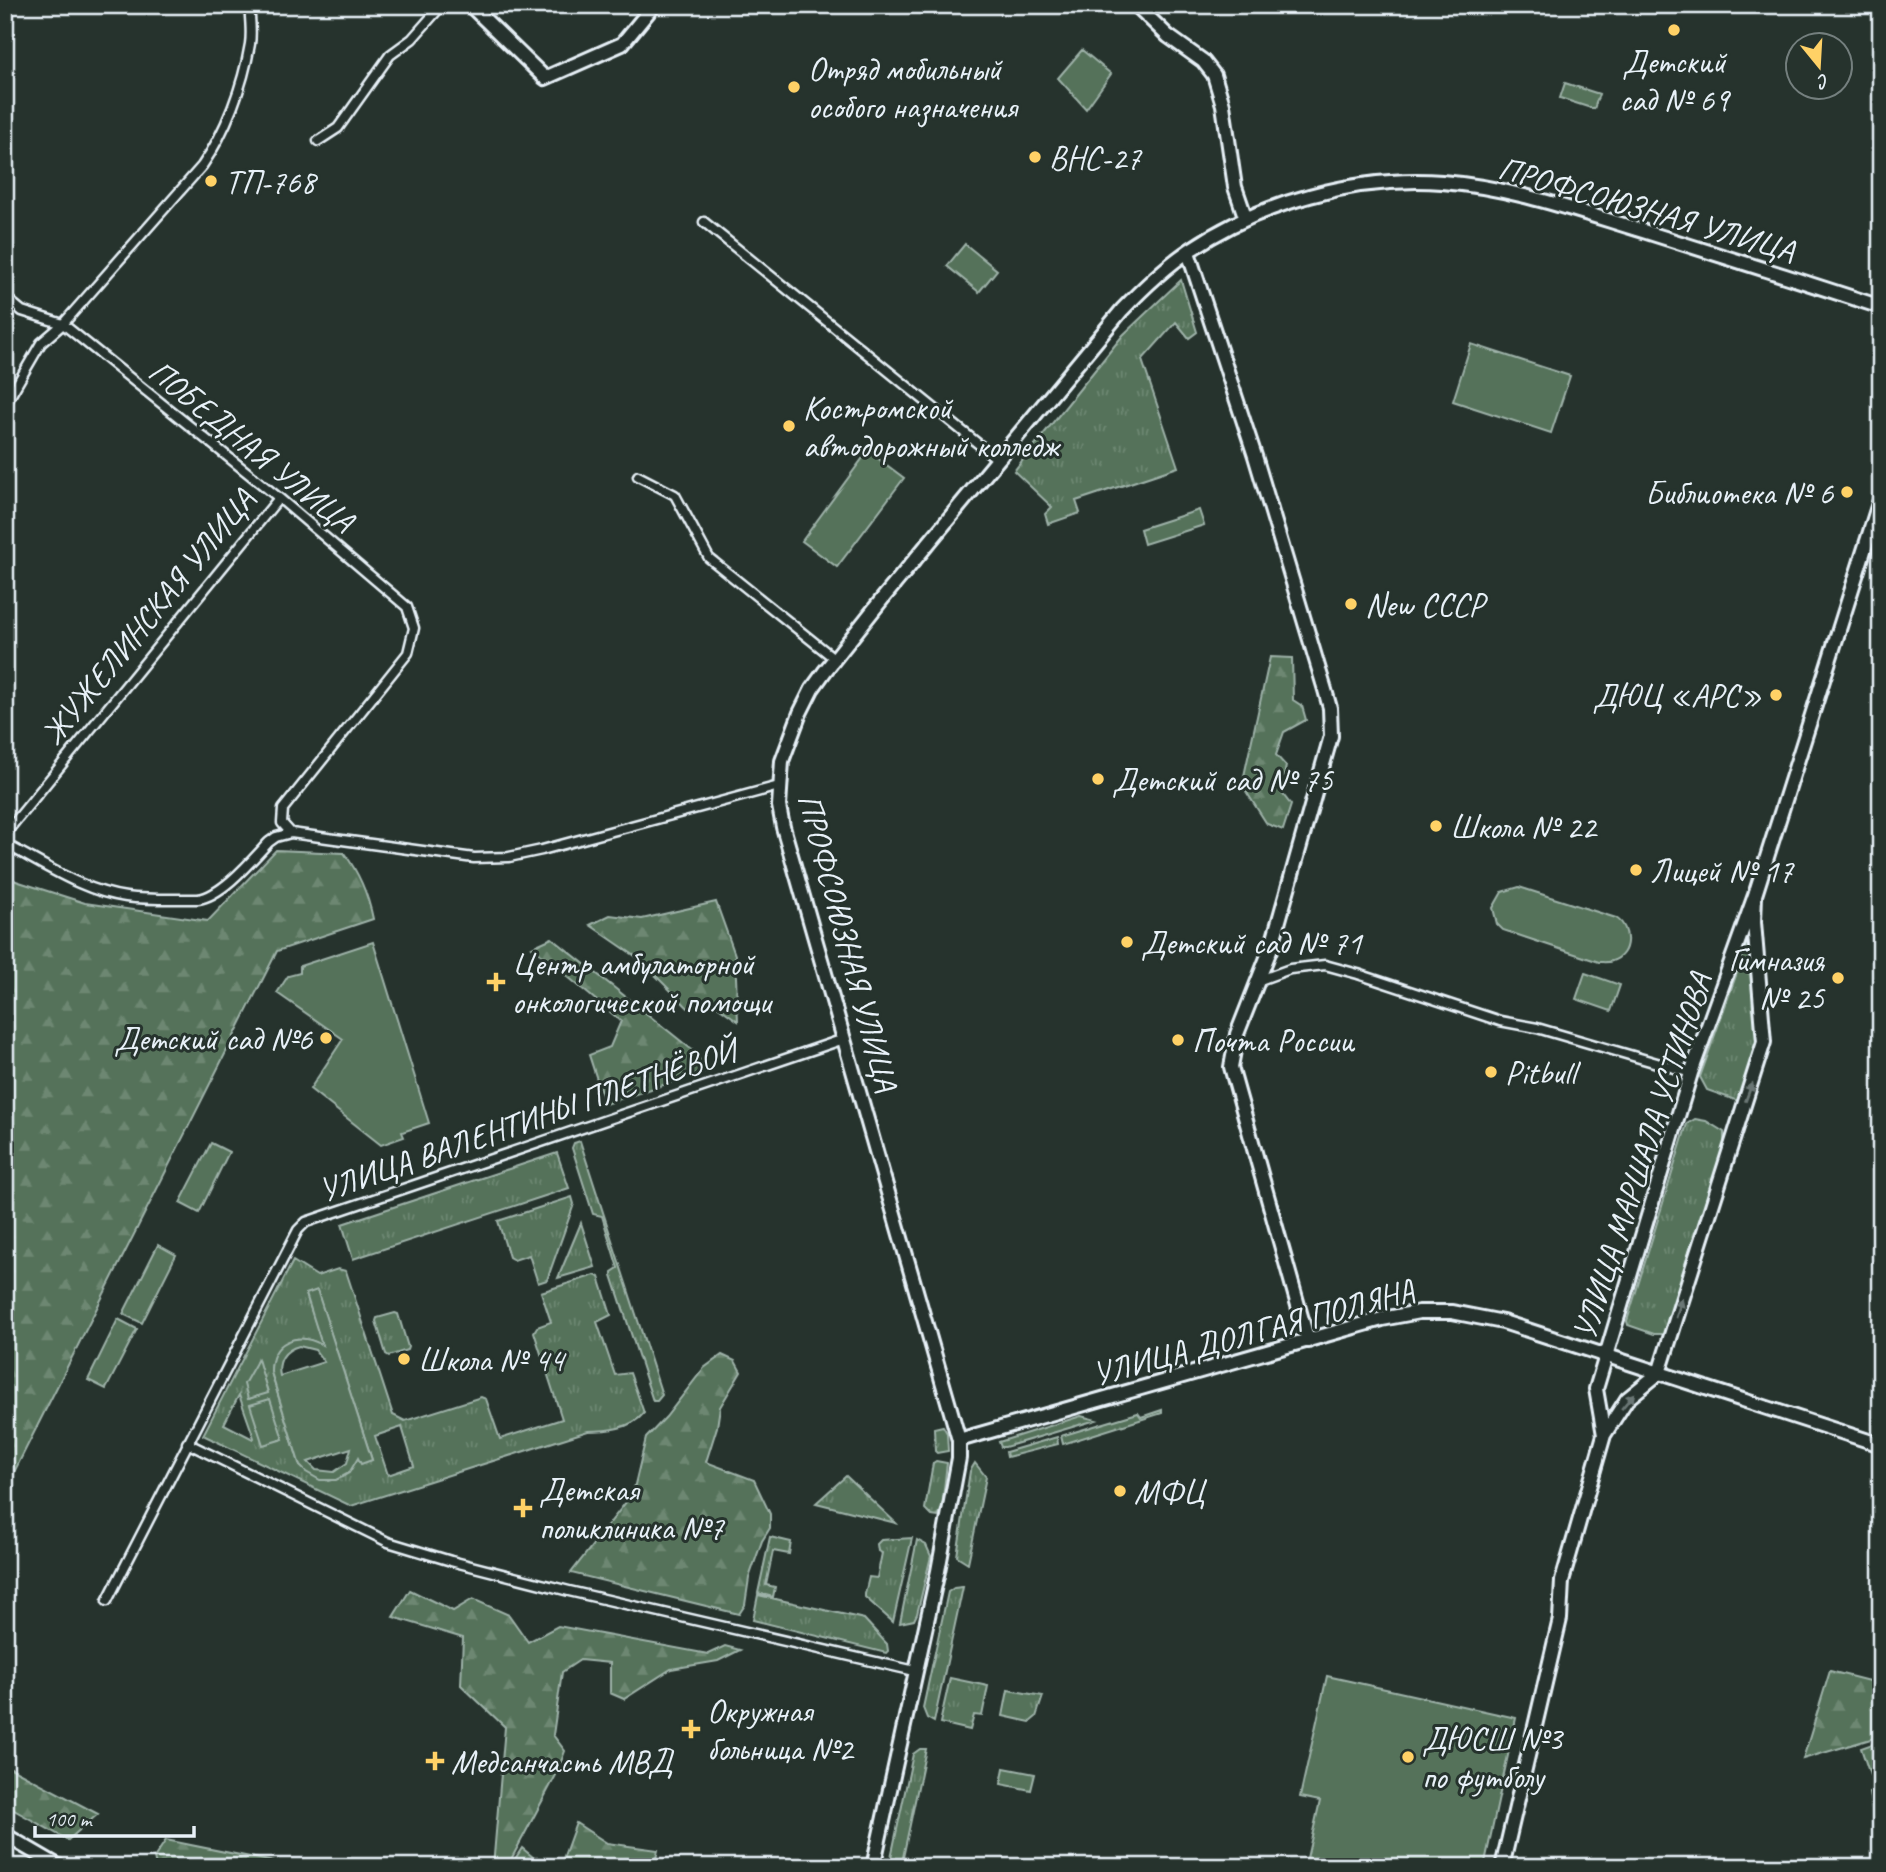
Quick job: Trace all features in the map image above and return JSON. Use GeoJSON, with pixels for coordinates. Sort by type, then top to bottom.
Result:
{"type":"FeatureCollection","features":[{"type":"Feature","properties":{"kind":"street"},"geometry":{"type":"LineString","coordinates":[[5,405],[41,343],[63,324],[202,166],[216,145],[250,42],[249,5]]}},
{"type":"Feature","properties":{"kind":"street"},"geometry":{"type":"LineString","coordinates":[[318,141],[338,128],[390,55],[412,39],[442,5]]}},
{"type":"Feature","properties":{"kind":"street"},"geometry":{"type":"LineString","coordinates":[[470,5],[545,78],[622,44],[654,5]]}},
{"type":"Feature","properties":{"kind":"street"},"geometry":{"type":"LineString","coordinates":[[1136,5],[1168,36],[1203,61],[1214,75],[1223,105],[1234,187],[1246,219]]}},
{"type":"Feature","properties":{"kind":"street","name":"ПРОФСОЮЗНАЯ УЛИЦА"},"geometry":{"type":"LineString","coordinates":[[873,1867],[959,1458],[959,1440],[783,827],[779,806],[782,761],[788,740],[812,689],[1108,324],[1143,289],[1188,252],[1246,219],[1322,194],[1360,186],[1400,183],[1453,184],[1543,201],[1881,307]]}},
{"type":"Feature","properties":{"kind":"street"},"geometry":{"type":"LineString","coordinates":[[704,222],[997,459]]}},
{"type":"Feature","properties":{"kind":"street"},"geometry":{"type":"LineString","coordinates":[[1188,252],[1255,456],[1325,690],[1332,723],[1329,746],[1260,980],[1237,1034],[1231,1067],[1308,1341]]}},
{"type":"Feature","properties":{"kind":"street"},"geometry":{"type":"LineString","coordinates":[[5,297],[22,311],[63,324]]}},
{"type":"Feature","properties":{"kind":"street","name":"ПОБЕДНАЯ УЛИЦА"},"geometry":{"type":"LineString","coordinates":[[63,324],[279,498],[407,607],[414,628],[408,653],[283,809],[282,823],[291,833]]}},
{"type":"Feature","properties":{"kind":"street"},"geometry":{"type":"LineString","coordinates":[[638,476],[675,495],[709,558],[835,659]]}},
{"type":"Feature","properties":{"kind":"street","name":"УЛИЦА МАРШАЛА УСТИНОВА"},"geometry":{"type":"LineString","coordinates":[[1604,1436],[1597,1389],[1606,1357],[1691,1073],[1755,895],[1881,497]]}},
{"type":"Feature","properties":{"kind":"street","name":"ЖУЖЕЛИНСКАЯ УЛИЦА"},"geometry":{"type":"LineString","coordinates":[[5,834],[279,498]]}},
{"type":"Feature","properties":{"kind":"street"},"geometry":{"type":"LineString","coordinates":[[5,844],[84,886],[108,893],[127,897],[198,899],[207,898],[227,883],[276,837],[291,833],[474,858],[509,857],[779,786]]}},
{"type":"Feature","properties":{"kind":"street","name":"УЛИЦА МАРШАЛА УСТИНОВА"},"geometry":{"type":"LineString","coordinates":[[1502,1867],[1560,1619],[1562,1581],[1604,1436],[1627,1399],[1659,1373],[1764,1042],[1754,922],[1755,895]]}},
{"type":"Feature","properties":{"kind":"street"},"geometry":{"type":"LineString","coordinates":[[1260,980],[1302,967],[1325,965],[1500,1021],[1537,1028],[1691,1073]]}},
{"type":"Feature","properties":{"kind":"street","name":"УЛИЦА ВАЛЕНТИНЫ ПЛЕТНЁВОЙ"},"geometry":{"type":"LineString","coordinates":[[107,1601],[298,1230],[306,1222],[844,1039]]}},
{"type":"Feature","properties":{"kind":"street","name":"УЛИЦА ДОЛГАЯ ПОЛЯНА"},"geometry":{"type":"LineString","coordinates":[[959,1440],[1382,1319],[1419,1312],[1452,1311],[1503,1322],[1881,1445]]}},
{"type":"Feature","properties":{"kind":"street"},"geometry":{"type":"LineString","coordinates":[[187,1443],[388,1542],[557,1588],[915,1671]]}},
{"type":"Feature","properties":{"kind":"street"},"geometry":{"type":"LineString","coordinates":[[5,1835],[60,1867]]}},
{"type":"Feature","properties":{"kind":"green space"},"geometry":{"type":"Polygon","coordinates":[[[1082,50],[1111,74],[1086,109],[1058,78],[1082,50]]]}},
{"type":"Feature","properties":{"kind":"green space"},"geometry":{"type":"Polygon","coordinates":[[[1565,83],[1599,94],[1594,109],[1560,98],[1565,83]]]}},
{"type":"Feature","properties":{"kind":"green space"},"geometry":{"type":"Polygon","coordinates":[[[965,244],[997,270],[979,292],[947,266],[965,244]]]}},
{"type":"Feature","properties":{"kind":"green space"},"geometry":{"type":"Polygon","coordinates":[[[1181,280],[1197,332],[1189,338],[1176,322],[1142,360],[1178,467],[1076,501],[1080,513],[1048,524],[1045,514],[1052,507],[1014,471],[1123,335],[1181,280]]]}},
{"type":"Feature","properties":{"kind":"green space"},"geometry":{"type":"Polygon","coordinates":[[[1471,344],[1570,376],[1551,433],[1453,401],[1471,344]]]}},
{"type":"Feature","properties":{"kind":"green space"},"geometry":{"type":"Polygon","coordinates":[[[868,451],[904,478],[837,567],[802,541],[868,451]]]}},
{"type":"Feature","properties":{"kind":"green space"},"geometry":{"type":"Polygon","coordinates":[[[1199,510],[1204,525],[1144,544],[1140,529],[1199,510]]]}},
{"type":"Feature","properties":{"kind":"green space"},"geometry":{"type":"Polygon","coordinates":[[[1270,657],[1292,658],[1293,700],[1302,706],[1306,720],[1284,732],[1276,755],[1286,766],[1281,792],[1291,805],[1283,830],[1267,824],[1242,785],[1270,657]]]}},
{"type":"Feature","properties":{"kind":"green space"},"geometry":{"type":"Polygon","coordinates":[[[276,850],[344,853],[363,884],[373,919],[277,951],[5,1490],[5,873],[16,881],[85,903],[208,921],[276,850]]]}},
{"type":"Feature","properties":{"kind":"green space"},"geometry":{"type":"Polygon","coordinates":[[[1519,887],[1616,918],[1627,934],[1623,953],[1610,962],[1599,962],[1503,930],[1497,924],[1493,908],[1502,892],[1519,887]]]}},
{"type":"Feature","properties":{"kind":"green space"},"geometry":{"type":"Polygon","coordinates":[[[716,902],[735,955],[738,1021],[713,1003],[688,1008],[638,958],[590,925],[610,915],[642,919],[716,902]]]}},
{"type":"Feature","properties":{"kind":"green space"},"geometry":{"type":"Polygon","coordinates":[[[1750,936],[1759,1034],[1738,1101],[1707,1090],[1700,1077],[1750,936]]]}},
{"type":"Feature","properties":{"kind":"green space"},"geometry":{"type":"Polygon","coordinates":[[[552,938],[701,1057],[706,1071],[605,1104],[589,1055],[610,1047],[621,1021],[532,947],[552,938]]]}},
{"type":"Feature","properties":{"kind":"green space"},"geometry":{"type":"Polygon","coordinates":[[[373,942],[429,1123],[402,1132],[404,1137],[381,1145],[310,1089],[343,1039],[277,993],[288,976],[300,973],[300,966],[373,942]]]}},
{"type":"Feature","properties":{"kind":"green space"},"geometry":{"type":"Polygon","coordinates":[[[1585,973],[1620,985],[1611,1011],[1576,999],[1585,973]]]}},
{"type":"Feature","properties":{"kind":"green space"},"geometry":{"type":"Polygon","coordinates":[[[1695,1119],[1706,1121],[1724,1132],[1724,1153],[1667,1328],[1664,1334],[1654,1334],[1628,1325],[1627,1321],[1687,1124],[1695,1119]]]}},
{"type":"Feature","properties":{"kind":"green space"},"geometry":{"type":"Polygon","coordinates":[[[580,1141],[662,1395],[657,1401],[653,1401],[612,1275],[618,1268],[602,1216],[593,1214],[572,1148],[574,1143],[580,1141]]]}},
{"type":"Feature","properties":{"kind":"green space"},"geometry":{"type":"Polygon","coordinates":[[[211,1143],[229,1152],[199,1213],[180,1203],[211,1143]]]}},
{"type":"Feature","properties":{"kind":"green space"},"geometry":{"type":"Polygon","coordinates":[[[557,1153],[569,1188],[353,1259],[342,1224],[557,1153]]]}},
{"type":"Feature","properties":{"kind":"green space"},"geometry":{"type":"Polygon","coordinates":[[[572,1197],[574,1204],[547,1280],[538,1283],[529,1255],[514,1260],[509,1257],[498,1221],[572,1197]]]}},
{"type":"Feature","properties":{"kind":"green space"},"geometry":{"type":"Polygon","coordinates":[[[581,1223],[595,1267],[558,1278],[581,1223]]]}},
{"type":"Feature","properties":{"kind":"green space"},"geometry":{"type":"Polygon","coordinates":[[[158,1245],[176,1255],[142,1323],[123,1314],[158,1245]]]}},
{"type":"Feature","properties":{"kind":"green space"},"geometry":{"type":"Polygon","coordinates":[[[293,1261],[317,1276],[338,1269],[346,1271],[393,1415],[405,1421],[481,1397],[486,1399],[500,1439],[562,1419],[534,1332],[537,1327],[551,1322],[541,1292],[595,1275],[599,1277],[611,1315],[597,1322],[615,1375],[630,1373],[644,1413],[626,1426],[588,1431],[351,1506],[203,1435],[293,1261]],[[317,1291],[306,1294],[323,1346],[305,1339],[288,1342],[276,1353],[271,1372],[300,1466],[328,1481],[343,1477],[358,1457],[361,1463],[372,1460],[317,1291]],[[257,1360],[248,1399],[268,1392],[257,1360]],[[239,1395],[224,1424],[253,1439],[254,1438],[239,1395]],[[402,1427],[375,1436],[388,1475],[414,1466],[402,1427]]]}},
{"type":"Feature","properties":{"kind":"green space"},"geometry":{"type":"Polygon","coordinates":[[[317,1290],[372,1460],[361,1464],[358,1458],[349,1473],[336,1480],[320,1480],[300,1466],[271,1372],[275,1353],[287,1342],[303,1339],[322,1345],[306,1294],[317,1290]],[[299,1346],[289,1350],[283,1357],[280,1376],[324,1362],[315,1350],[299,1346]],[[351,1448],[308,1462],[316,1470],[334,1472],[347,1463],[351,1448]]]}},
{"type":"Feature","properties":{"kind":"green space"},"geometry":{"type":"Polygon","coordinates":[[[398,1314],[408,1347],[407,1350],[389,1356],[386,1354],[376,1321],[377,1318],[398,1314]]]}},
{"type":"Feature","properties":{"kind":"green space"},"geometry":{"type":"Polygon","coordinates":[[[118,1319],[137,1329],[106,1389],[88,1380],[118,1319]]]}},
{"type":"Feature","properties":{"kind":"green space"},"geometry":{"type":"Polygon","coordinates":[[[722,1355],[735,1361],[741,1372],[720,1407],[706,1462],[754,1480],[770,1514],[770,1528],[762,1541],[749,1578],[745,1605],[739,1614],[571,1573],[633,1493],[646,1438],[704,1368],[722,1355]]]}},
{"type":"Feature","properties":{"kind":"green space"},"geometry":{"type":"Polygon","coordinates":[[[258,1359],[268,1393],[248,1399],[244,1384],[258,1359]]]}},
{"type":"Feature","properties":{"kind":"green space"},"geometry":{"type":"Polygon","coordinates":[[[270,1399],[283,1439],[263,1445],[250,1405],[270,1399]]]}},
{"type":"Feature","properties":{"kind":"green space"},"geometry":{"type":"Polygon","coordinates":[[[1162,1410],[1162,1413],[1063,1444],[1061,1436],[1138,1413],[1141,1417],[1162,1410]]]}},
{"type":"Feature","properties":{"kind":"green space"},"geometry":{"type":"Polygon","coordinates":[[[1081,1416],[1096,1420],[1005,1447],[1001,1447],[999,1442],[1081,1416]]]}},
{"type":"Feature","properties":{"kind":"green space"},"geometry":{"type":"Polygon","coordinates":[[[943,1426],[947,1433],[948,1451],[937,1453],[934,1428],[943,1426]]]}},
{"type":"Feature","properties":{"kind":"green space"},"geometry":{"type":"Polygon","coordinates":[[[1057,1437],[1058,1444],[1007,1457],[1006,1452],[1057,1437]]]}},
{"type":"Feature","properties":{"kind":"green space"},"geometry":{"type":"Polygon","coordinates":[[[933,1463],[947,1463],[942,1507],[938,1517],[932,1516],[925,1509],[933,1463]]]}},
{"type":"Feature","properties":{"kind":"green space"},"geometry":{"type":"Polygon","coordinates":[[[975,1463],[986,1477],[968,1563],[957,1556],[970,1471],[975,1463]]]}},
{"type":"Feature","properties":{"kind":"green space"},"geometry":{"type":"Polygon","coordinates":[[[846,1476],[896,1523],[816,1503],[846,1476]]]}},
{"type":"Feature","properties":{"kind":"green space"},"geometry":{"type":"Polygon","coordinates":[[[770,1537],[791,1542],[789,1554],[773,1551],[766,1585],[775,1587],[773,1597],[758,1593],[770,1537]]]}},
{"type":"Feature","properties":{"kind":"green space"},"geometry":{"type":"Polygon","coordinates":[[[912,1538],[893,1622],[865,1597],[865,1594],[869,1577],[877,1578],[882,1553],[878,1551],[877,1544],[881,1540],[912,1538]]]}},
{"type":"Feature","properties":{"kind":"green space"},"geometry":{"type":"Polygon","coordinates":[[[917,1540],[926,1545],[931,1556],[917,1614],[914,1620],[900,1623],[917,1540]]]}},
{"type":"Feature","properties":{"kind":"green space"},"geometry":{"type":"Polygon","coordinates":[[[963,1587],[934,1722],[927,1718],[923,1708],[948,1592],[963,1587]]]}},
{"type":"Feature","properties":{"kind":"green space"},"geometry":{"type":"Polygon","coordinates":[[[410,1590],[453,1611],[473,1599],[509,1615],[528,1642],[558,1626],[708,1654],[725,1646],[740,1650],[718,1661],[671,1669],[624,1699],[610,1693],[610,1663],[580,1660],[562,1672],[553,1735],[565,1751],[556,1775],[507,1867],[493,1867],[505,1727],[461,1685],[463,1638],[393,1617],[410,1590]]]}},
{"type":"Feature","properties":{"kind":"green space"},"geometry":{"type":"Polygon","coordinates":[[[758,1595],[864,1619],[887,1644],[888,1651],[886,1653],[753,1620],[758,1595]]]}},
{"type":"Feature","properties":{"kind":"green space"},"geometry":{"type":"Polygon","coordinates":[[[1830,1671],[1881,1684],[1881,1736],[1803,1759],[1830,1671]]]}},
{"type":"Feature","properties":{"kind":"green space","name":"ДЮСШ №3 по футболу"},"geometry":{"type":"Polygon","coordinates":[[[1327,1676],[1516,1718],[1484,1867],[1305,1867],[1320,1801],[1300,1797],[1327,1676]]]}},
{"type":"Feature","properties":{"kind":"green space"},"geometry":{"type":"Polygon","coordinates":[[[950,1678],[988,1686],[982,1716],[974,1715],[970,1730],[940,1723],[950,1678]]]}},
{"type":"Feature","properties":{"kind":"green space"},"geometry":{"type":"Polygon","coordinates":[[[1008,1690],[1043,1696],[1036,1717],[1030,1722],[1003,1716],[1008,1690]]]}},
{"type":"Feature","properties":{"kind":"green space"},"geometry":{"type":"Polygon","coordinates":[[[1881,1741],[1881,1772],[1870,1775],[1861,1748],[1881,1741]]]}},
{"type":"Feature","properties":{"kind":"green space"},"geometry":{"type":"Polygon","coordinates":[[[920,1749],[926,1749],[901,1867],[889,1867],[913,1754],[920,1749]]]}},
{"type":"Feature","properties":{"kind":"green space"},"geometry":{"type":"Polygon","coordinates":[[[5,1765],[98,1814],[68,1840],[5,1805],[5,1765]]]}},
{"type":"Feature","properties":{"kind":"green space"},"geometry":{"type":"Polygon","coordinates":[[[1004,1768],[1035,1774],[1031,1790],[1001,1784],[1004,1768]]]}},
{"type":"Feature","properties":{"kind":"green space"},"geometry":{"type":"Polygon","coordinates":[[[1881,1787],[1881,1859],[1869,1793],[1881,1787]]]}},
{"type":"Feature","properties":{"kind":"green space"},"geometry":{"type":"Polygon","coordinates":[[[576,1823],[607,1843],[658,1850],[654,1867],[560,1867],[576,1823]]]}},
{"type":"Feature","properties":{"kind":"green space"},"geometry":{"type":"Polygon","coordinates":[[[166,1840],[299,1867],[156,1867],[154,1858],[166,1840]]]}},
{"type":"Feature","properties":{"kind":"green space"},"geometry":{"type":"Polygon","coordinates":[[[522,1848],[545,1867],[510,1867],[522,1848]]]}},
{"type":"Feature","properties":{"kind":"place","name":"Детский сад № 69"},"geometry":{"type":"Point","coordinates":[1674,30]}},
{"type":"Feature","properties":{"kind":"place","name":"Отряд мобильный особого назначения"},"geometry":{"type":"Point","coordinates":[794,87]}},
{"type":"Feature","properties":{"kind":"place","name":"ВНС-27"},"geometry":{"type":"Point","coordinates":[1035,157]}},
{"type":"Feature","properties":{"kind":"place","name":"ТП-768"},"geometry":{"type":"Point","coordinates":[211,181]}},
{"type":"Feature","properties":{"kind":"place","name":"Костромской автодорожный колледж"},"geometry":{"type":"Point","coordinates":[789,426]}},
{"type":"Feature","properties":{"kind":"place","name":"Библиотека № 6"},"geometry":{"type":"Point","coordinates":[1847,492]}},
{"type":"Feature","properties":{"kind":"place","name":"New СССР"},"geometry":{"type":"Point","coordinates":[1351,604]}},
{"type":"Feature","properties":{"kind":"place","name":"ДЮЦ «АРС»"},"geometry":{"type":"Point","coordinates":[1776,695]}},
{"type":"Feature","properties":{"kind":"place","name":"Детский сад № 75"},"geometry":{"type":"Point","coordinates":[1098,779]}},
{"type":"Feature","properties":{"kind":"place","name":"Школа № 22"},"geometry":{"type":"Point","coordinates":[1436,826]}},
{"type":"Feature","properties":{"kind":"place","name":"Лицей № 17"},"geometry":{"type":"Point","coordinates":[1636,870]}},
{"type":"Feature","properties":{"kind":"place","name":"Детский сад № 71"},"geometry":{"type":"Point","coordinates":[1127,942]}},
{"type":"Feature","properties":{"kind":"place","name":"Гимназия № 25"},"geometry":{"type":"Point","coordinates":[1838,978]}},
{"type":"Feature","properties":{"kind":"place","name":"Центр амбулаторной онкологической помощи"},"geometry":{"type":"Point","coordinates":[496,982]}},
{"type":"Feature","properties":{"kind":"place","name":"Детский сад №6"},"geometry":{"type":"Point","coordinates":[326,1038]}},
{"type":"Feature","properties":{"kind":"place","name":"Почта России"},"geometry":{"type":"Point","coordinates":[1178,1040]}},
{"type":"Feature","properties":{"kind":"place","name":"Pitbull"},"geometry":{"type":"Point","coordinates":[1491,1072]}},
{"type":"Feature","properties":{"kind":"place","name":"Школа № 44"},"geometry":{"type":"Point","coordinates":[404,1359]}},
{"type":"Feature","properties":{"kind":"place","name":"МФЦ"},"geometry":{"type":"Point","coordinates":[1120,1491]}},
{"type":"Feature","properties":{"kind":"place","name":"Детская поликлиника №7"},"geometry":{"type":"Point","coordinates":[523,1508]}},
{"type":"Feature","properties":{"kind":"place","name":"Окружная больница №2"},"geometry":{"type":"Point","coordinates":[691,1729]}},
{"type":"Feature","properties":{"kind":"place","name":"ДЮСШ №3 по футболу"},"geometry":{"type":"Point","coordinates":[1408,1757]}},
{"type":"Feature","properties":{"kind":"place","name":"Медсанчасть МВД"},"geometry":{"type":"Point","coordinates":[435,1761]}}]}
